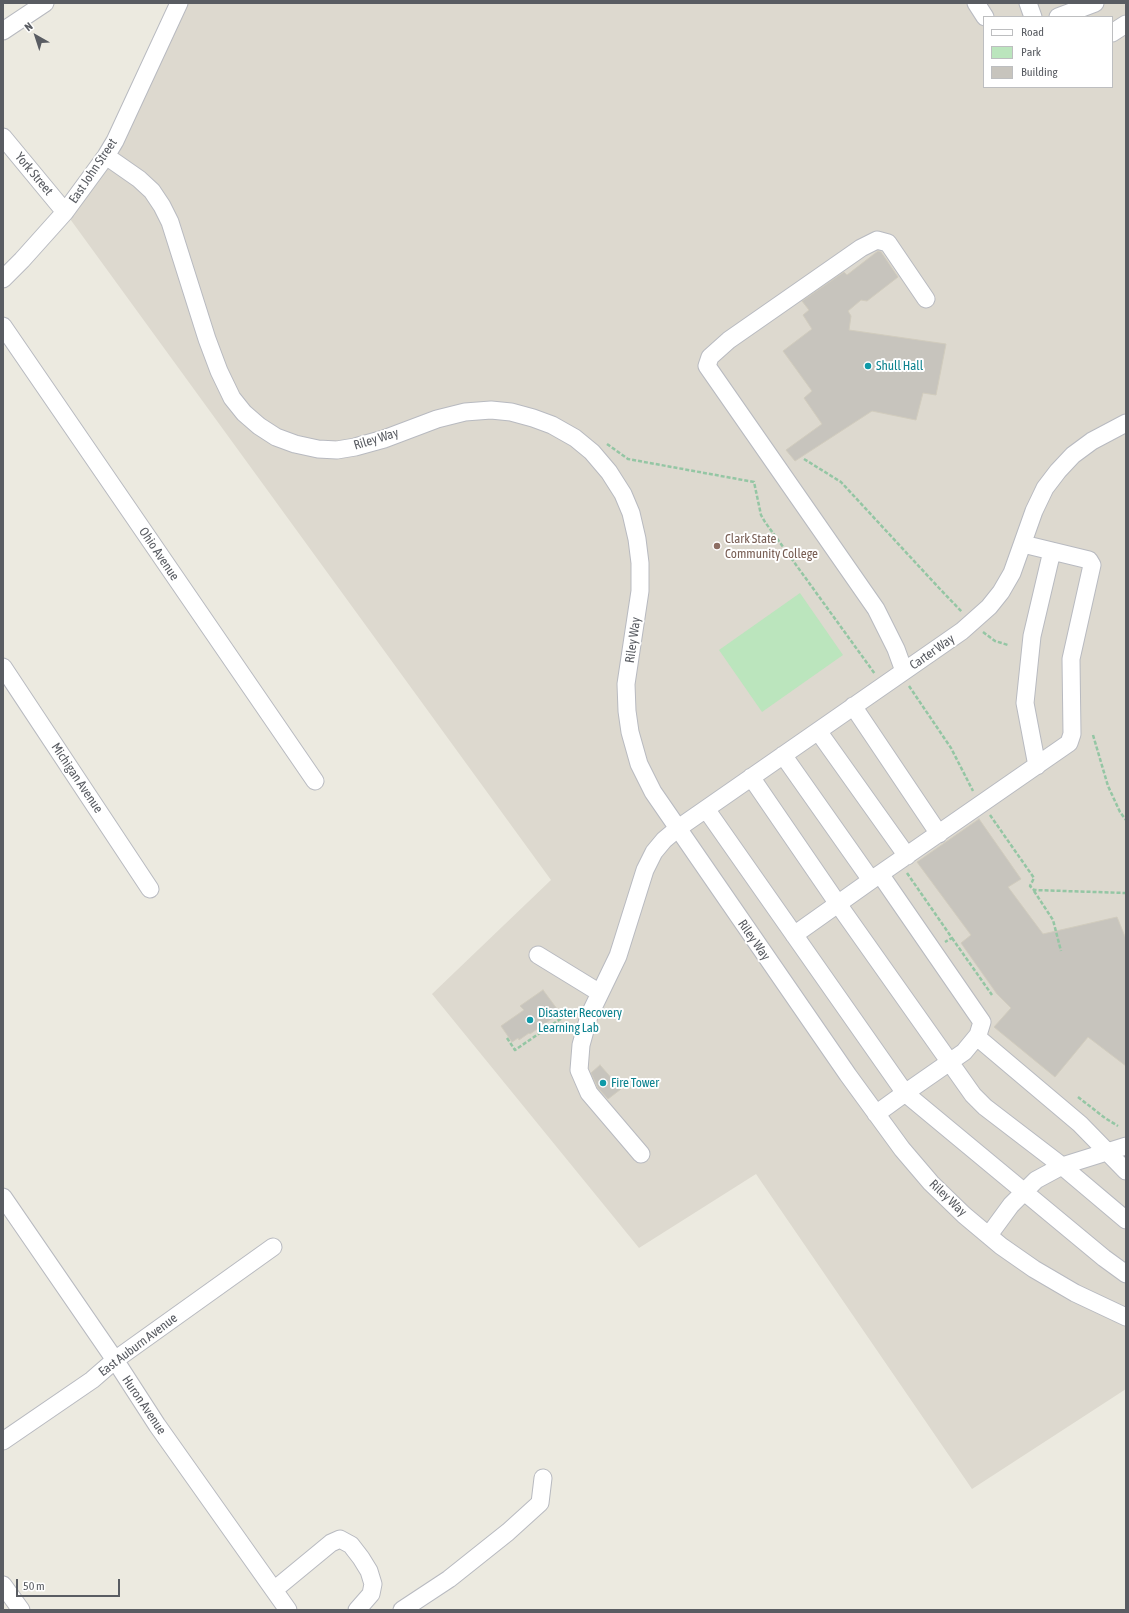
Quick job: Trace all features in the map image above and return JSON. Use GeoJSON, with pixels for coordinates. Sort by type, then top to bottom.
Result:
{"type":"FeatureCollection","features":[{"type":"Feature","properties":{"kind":"street"},"geometry":{"type":"LineString","coordinates":[[3,31],[45,3]]}},
{"type":"Feature","properties":{"kind":"street","name":"East John Street"},"geometry":{"type":"LineString","coordinates":[[3,279],[65,212],[106,156],[115,141],[180,3]]}},
{"type":"Feature","properties":{"kind":"street"},"geometry":{"type":"LineString","coordinates":[[976,3],[984,16]]}},
{"type":"Feature","properties":{"kind":"street"},"geometry":{"type":"LineString","coordinates":[[1028,3],[1033,16]]}},
{"type":"Feature","properties":{"kind":"street"},"geometry":{"type":"LineString","coordinates":[[1061,16],[1095,3]]}},
{"type":"Feature","properties":{"kind":"street"},"geometry":{"type":"LineString","coordinates":[[1113,32],[1126,24]]}},
{"type":"Feature","properties":{"kind":"street","name":"York Street"},"geometry":{"type":"LineString","coordinates":[[3,137],[65,212]]}},
{"type":"Feature","properties":{"kind":"street","name":"Riley Way"},"geometry":{"type":"LineString","coordinates":[[106,156],[139,179],[152,191],[162,206],[170,222],[207,339],[219,371],[232,398],[244,413],[259,426],[276,437],[295,444],[318,449],[337,450],[356,447],[384,439],[437,419],[465,412],[491,410],[511,412],[552,425],[575,438],[592,452],[609,472],[623,494],[631,513],[637,539],[640,563],[640,591],[626,684],[627,711],[630,732],[639,764],[653,792],[677,829],[876,1114],[902,1149],[931,1183],[964,1215],[1034,1269],[1075,1293],[1126,1317]]}},
{"type":"Feature","properties":{"kind":"street"},"geometry":{"type":"LineString","coordinates":[[898,675],[896,649],[876,609],[707,366],[710,357],[729,340],[861,248],[877,240],[888,243],[926,299]]}},
{"type":"Feature","properties":{"kind":"street","name":"Ohio Avenue"},"geometry":{"type":"LineString","coordinates":[[3,326],[315,781]]}},
{"type":"Feature","properties":{"kind":"street","name":"Carter Way"},"geometry":{"type":"LineString","coordinates":[[641,1154],[589,1093],[579,1070],[581,1045],[595,990],[618,956],[645,870],[654,852],[664,840],[677,829],[962,631],[989,607],[1001,592],[1012,573],[1034,510],[1045,488],[1073,455],[1092,441],[1126,423]]}},
{"type":"Feature","properties":{"kind":"street"},"geometry":{"type":"LineString","coordinates":[[794,935],[1069,744],[1072,734],[1071,659],[1092,565],[1089,560],[1023,544]]}},
{"type":"Feature","properties":{"kind":"street"},"geometry":{"type":"LineString","coordinates":[[1037,766],[1025,703],[1032,636],[1052,551]]}},
{"type":"Feature","properties":{"kind":"street","name":"Michigan Avenue"},"geometry":{"type":"LineString","coordinates":[[3,667],[150,889]]}},
{"type":"Feature","properties":{"kind":"street"},"geometry":{"type":"LineString","coordinates":[[853,706],[939,834]]}},
{"type":"Feature","properties":{"kind":"street"},"geometry":{"type":"LineString","coordinates":[[818,731],[907,856]]}},
{"type":"Feature","properties":{"kind":"street"},"geometry":{"type":"LineString","coordinates":[[783,756],[876,877],[982,1022],[977,1037],[964,1052],[876,1114]]}},
{"type":"Feature","properties":{"kind":"street"},"geometry":{"type":"LineString","coordinates":[[751,778],[973,1095],[985,1107],[1062,1166],[1126,1220]]}},
{"type":"Feature","properties":{"kind":"street"},"geometry":{"type":"LineString","coordinates":[[706,809],[905,1093],[1126,1274]]}},
{"type":"Feature","properties":{"kind":"street"},"geometry":{"type":"LineString","coordinates":[[538,955],[595,990]]}},
{"type":"Feature","properties":{"kind":"street"},"geometry":{"type":"LineString","coordinates":[[977,1037],[1080,1124],[1126,1171]]}},
{"type":"Feature","properties":{"kind":"street"},"geometry":{"type":"LineString","coordinates":[[989,1235],[1012,1205],[1036,1180],[1062,1166],[1126,1146]]}},
{"type":"Feature","properties":{"kind":"street","name":"Huron Avenue"},"geometry":{"type":"LineString","coordinates":[[3,1197],[115,1360],[157,1425],[288,1610]]}},
{"type":"Feature","properties":{"kind":"street","name":"East Auburn Avenue"},"geometry":{"type":"LineString","coordinates":[[3,1441],[92,1380],[115,1360],[273,1247]]}},
{"type":"Feature","properties":{"kind":"street"},"geometry":{"type":"LineString","coordinates":[[402,1610],[449,1579],[508,1532],[540,1503],[543,1478]]}},
{"type":"Feature","properties":{"kind":"street"},"geometry":{"type":"LineString","coordinates":[[274,1590],[332,1543],[340,1539],[351,1545],[361,1558],[369,1571],[373,1584],[371,1594],[357,1610]]}},
{"type":"Feature","properties":{"kind":"street"},"geometry":{"type":"LineString","coordinates":[[3,1585],[21,1610]]}},
{"type":"Feature","properties":{"kind":"path"},"geometry":{"type":"LineString","coordinates":[[603,442],[628,459],[754,482],[765,522],[878,677],[898,675],[904,680],[951,748],[975,795],[1034,878],[1030,886],[1053,920],[1061,951]]}},
{"type":"Feature","properties":{"kind":"path"},"geometry":{"type":"LineString","coordinates":[[804,459],[841,482],[972,622],[988,636],[1008,645]]}},
{"type":"Feature","properties":{"kind":"path"},"geometry":{"type":"LineString","coordinates":[[1093,735],[1108,786],[1120,812],[1126,820]]}},
{"type":"Feature","properties":{"kind":"path"},"geometry":{"type":"LineString","coordinates":[[1034,890],[1126,893]]}},
{"type":"Feature","properties":{"kind":"path"},"geometry":{"type":"LineString","coordinates":[[952,938],[992,995]]}},
{"type":"Feature","properties":{"kind":"path"},"geometry":{"type":"LineString","coordinates":[[507,1038],[515,1050],[576,1009],[581,1002],[595,990]]}},
{"type":"Feature","properties":{"kind":"path"},"geometry":{"type":"LineString","coordinates":[[1078,1097],[1118,1126]]}},
{"type":"Feature","properties":{"kind":"shaded area","name":"Clark State Community College"},"geometry":{"type":"Polygon","coordinates":[[[179,3],[1126,3],[1126,1389],[972,1489],[756,1174],[639,1248],[432,994],[551,880],[65,212],[79,192],[179,3]]]}},
{"type":"Feature","properties":{"kind":"green space"},"geometry":{"type":"Polygon","coordinates":[[[800,593],[843,655],[762,712],[719,650],[800,593]]]}},
{"type":"Feature","properties":{"kind":"building","name":"Shull Hall"},"geometry":{"type":"Polygon","coordinates":[[[878,251],[881,252],[898,277],[867,301],[861,300],[848,311],[851,316],[849,330],[946,344],[936,395],[923,393],[916,420],[872,411],[795,461],[786,450],[822,424],[804,398],[812,391],[783,351],[812,329],[803,315],[809,310],[802,301],[844,272],[847,275],[878,251]]]}},
{"type":"Feature","properties":{"kind":"building"},"geometry":{"type":"Polygon","coordinates":[[[979,819],[1021,879],[1008,887],[1043,934],[1117,917],[1126,939],[1126,1066],[1088,1037],[1055,1077],[994,1027],[1011,1008],[997,994],[961,943],[971,935],[917,862],[979,819]]]}},
{"type":"Feature","properties":{"kind":"building","name":"Disaster Recovery Learning Lab"},"geometry":{"type":"Polygon","coordinates":[[[543,990],[560,1013],[530,1034],[529,1033],[519,1040],[518,1038],[512,1042],[501,1026],[524,1010],[520,1006],[543,990]]]}},
{"type":"Feature","properties":{"kind":"building","name":"Fire Tower"},"geometry":{"type":"Polygon","coordinates":[[[600,1065],[621,1089],[608,1099],[598,1088],[591,1073],[600,1065]]]}},
{"type":"Feature","properties":{"kind":"place","name":"Shull Hall"},"geometry":{"type":"Point","coordinates":[868,366]}},
{"type":"Feature","properties":{"kind":"place","name":"Clark State Community College"},"geometry":{"type":"Point","coordinates":[717,546]}},
{"type":"Feature","properties":{"kind":"place","name":"Disaster Recovery Learning Lab"},"geometry":{"type":"Point","coordinates":[530,1020]}},
{"type":"Feature","properties":{"kind":"place","name":"Fire Tower"},"geometry":{"type":"Point","coordinates":[603,1083]}}]}
